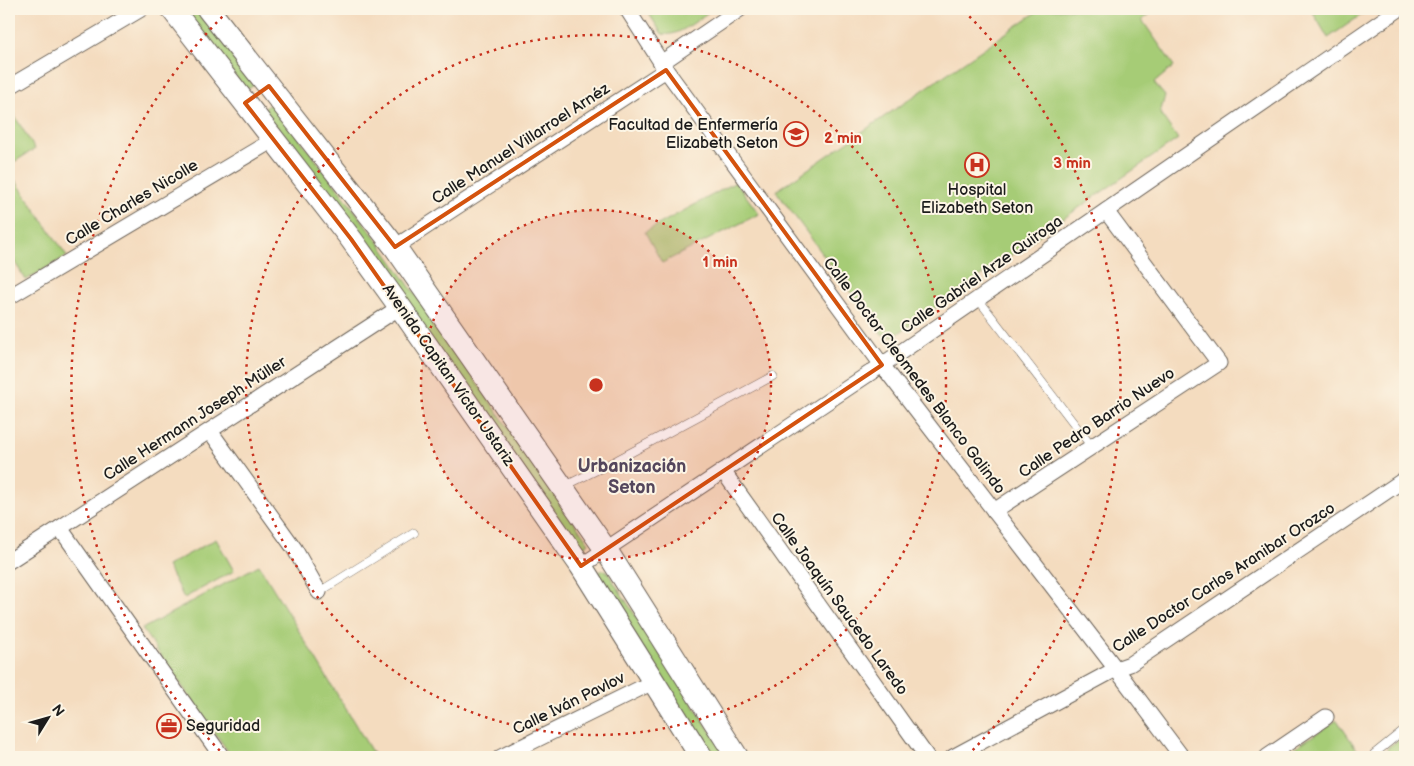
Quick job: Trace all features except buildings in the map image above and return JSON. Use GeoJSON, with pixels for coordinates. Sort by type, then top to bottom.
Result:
{"type":"FeatureCollection","features":[{"type":"Feature","properties":{"kind":"main road","name":"Avenida Capitan Víctor Ustariz"},"geometry":{"type":"LineString","coordinates":[[172,9],[351,239],[400,306],[581,566],[701,757]]}},
{"type":"Feature","properties":{"kind":"main road","name":"Avenida Capitan Víctor Ustariz"},"geometry":{"type":"LineString","coordinates":[[208,9],[395,247],[606,550],[737,757]]}},
{"type":"Feature","properties":{"kind":"main road"},"geometry":{"type":"LineString","coordinates":[[245,103],[269,86]]}},
{"type":"Feature","properties":{"kind":"street"},"geometry":{"type":"LineString","coordinates":[[9,87],[141,9]]}},
{"type":"Feature","properties":{"kind":"street","name":"Calle Doctor Cleomedes Blanco Galindo"},"geometry":{"type":"LineString","coordinates":[[627,9],[663,67],[882,365],[1182,757]]}},
{"type":"Feature","properties":{"kind":"street","name":"Calle Manuel Villarroel Arnéz"},"geometry":{"type":"LineString","coordinates":[[395,247],[663,67],[740,9]]}},
{"type":"Feature","properties":{"kind":"street","name":"Calle Gabriel Arze Quiroga"},"geometry":{"type":"LineString","coordinates":[[581,566],[882,365],[1399,9]]}},
{"type":"Feature","properties":{"kind":"street","name":"Calle Charles Nicolle"},"geometry":{"type":"LineString","coordinates":[[9,297],[273,140]]}},
{"type":"Feature","properties":{"kind":"street","name":"Calle Pedro Barrio Nuevo"},"geometry":{"type":"LineString","coordinates":[[994,512],[1219,363],[1106,211]]}},
{"type":"Feature","properties":{"kind":"street","name":"Calle Hermann Joseph Müller"},"geometry":{"type":"LineString","coordinates":[[9,561],[400,306]]}},
{"type":"Feature","properties":{"kind":"street"},"geometry":{"type":"LineString","coordinates":[[210,430],[294,548],[319,592]]}},
{"type":"Feature","properties":{"kind":"street","name":"Calle Joaquín Saucedo Laredo"},"geometry":{"type":"LineString","coordinates":[[723,471],[927,757]]}},
{"type":"Feature","properties":{"kind":"street","name":"Calle Doctor Carlos Aranibar Orozco"},"geometry":{"type":"LineString","coordinates":[[953,757],[1116,669],[1130,664],[1405,479]]}},
{"type":"Feature","properties":{"kind":"street"},"geometry":{"type":"LineString","coordinates":[[60,528],[222,757]]}},
{"type":"Feature","properties":{"kind":"street","name":"Calle Iván Pavlov"},"geometry":{"type":"LineString","coordinates":[[501,757],[653,682]]}},
{"type":"Feature","properties":{"kind":"street"},"geometry":{"type":"LineString","coordinates":[[1267,757],[1326,717]]}},
{"type":"Feature","properties":{"kind":"lane"},"geometry":{"type":"LineString","coordinates":[[978,299],[1092,447]]}},
{"type":"Feature","properties":{"kind":"lane"},"geometry":{"type":"LineString","coordinates":[[563,486],[617,460],[773,376]]}},
{"type":"Feature","properties":{"kind":"lane"},"geometry":{"type":"LineString","coordinates":[[319,592],[414,532]]}},
{"type":"Feature","properties":{"kind":"lane"},"geometry":{"type":"LineString","coordinates":[[1376,757],[1374,754],[1405,730]]}},
{"type":"Feature","properties":{"kind":"highlighted area"},"geometry":{"type":"Polygon","coordinates":[[[666,70],[882,365],[581,566],[351,239],[245,103],[269,86],[395,247],[666,70]]]}},
{"type":"Feature","properties":{"kind":"green space"},"geometry":{"type":"Polygon","coordinates":[[[182,9],[199,9],[254,85],[245,89],[182,9]]]}},
{"type":"Feature","properties":{"kind":"green space"},"geometry":{"type":"Polygon","coordinates":[[[646,9],[713,9],[682,30],[675,33],[662,34],[646,9]]]}},
{"type":"Feature","properties":{"kind":"green space","name":"Hospital Elizabeth Seton"},"geometry":{"type":"Polygon","coordinates":[[[1041,9],[1157,9],[1142,20],[1174,66],[1154,83],[1165,96],[1160,113],[1178,139],[893,337],[882,334],[776,191],[1041,9]]]}},
{"type":"Feature","properties":{"kind":"green space"},"geometry":{"type":"Polygon","coordinates":[[[1311,9],[1370,9],[1328,38],[1311,9]]]}},
{"type":"Feature","properties":{"kind":"green space"},"geometry":{"type":"Polygon","coordinates":[[[273,104],[378,241],[589,543],[585,546],[580,547],[263,113],[266,107],[273,104]]]}},
{"type":"Feature","properties":{"kind":"green space"},"geometry":{"type":"Polygon","coordinates":[[[9,107],[35,149],[9,165],[9,107]]]}},
{"type":"Feature","properties":{"kind":"green space"},"geometry":{"type":"Polygon","coordinates":[[[9,171],[67,256],[26,280],[9,253],[9,171]]]}},
{"type":"Feature","properties":{"kind":"green space"},"geometry":{"type":"Polygon","coordinates":[[[736,182],[759,214],[662,263],[645,232],[736,182]]]}},
{"type":"Feature","properties":{"kind":"green space"},"geometry":{"type":"Polygon","coordinates":[[[216,539],[234,571],[184,598],[167,566],[216,539]]]}},
{"type":"Feature","properties":{"kind":"green space"},"geometry":{"type":"Polygon","coordinates":[[[259,565],[375,757],[232,757],[142,629],[259,565]]]}},
{"type":"Feature","properties":{"kind":"green space"},"geometry":{"type":"Polygon","coordinates":[[[606,570],[727,757],[709,757],[598,575],[600,571],[606,570]]]}},
{"type":"Feature","properties":{"kind":"green space"},"geometry":{"type":"Polygon","coordinates":[[[1337,720],[1362,757],[1280,757],[1337,720]]]}},
{"type":"Feature","properties":{"kind":"green space"},"geometry":{"type":"Polygon","coordinates":[[[1405,736],[1405,757],[1385,757],[1388,747],[1405,736]]]}},
{"type":"Feature","properties":{"kind":"place","name":"Facultad de Enfermería Elizabeth Seton"},"geometry":{"type":"Point","coordinates":[796,134]}},
{"type":"Feature","properties":{"kind":"place","name":"Hospital Elizabeth Seton"},"geometry":{"type":"Point","coordinates":[977,165]}},
{"type":"Feature","properties":{"kind":"place","name":"Seguridad"},"geometry":{"type":"Point","coordinates":[169,726]}},
{"type":"Feature","properties":{"kind":"district","name":"Urbanización Seton"},"geometry":{"type":"Point","coordinates":[632,476]}}]}
